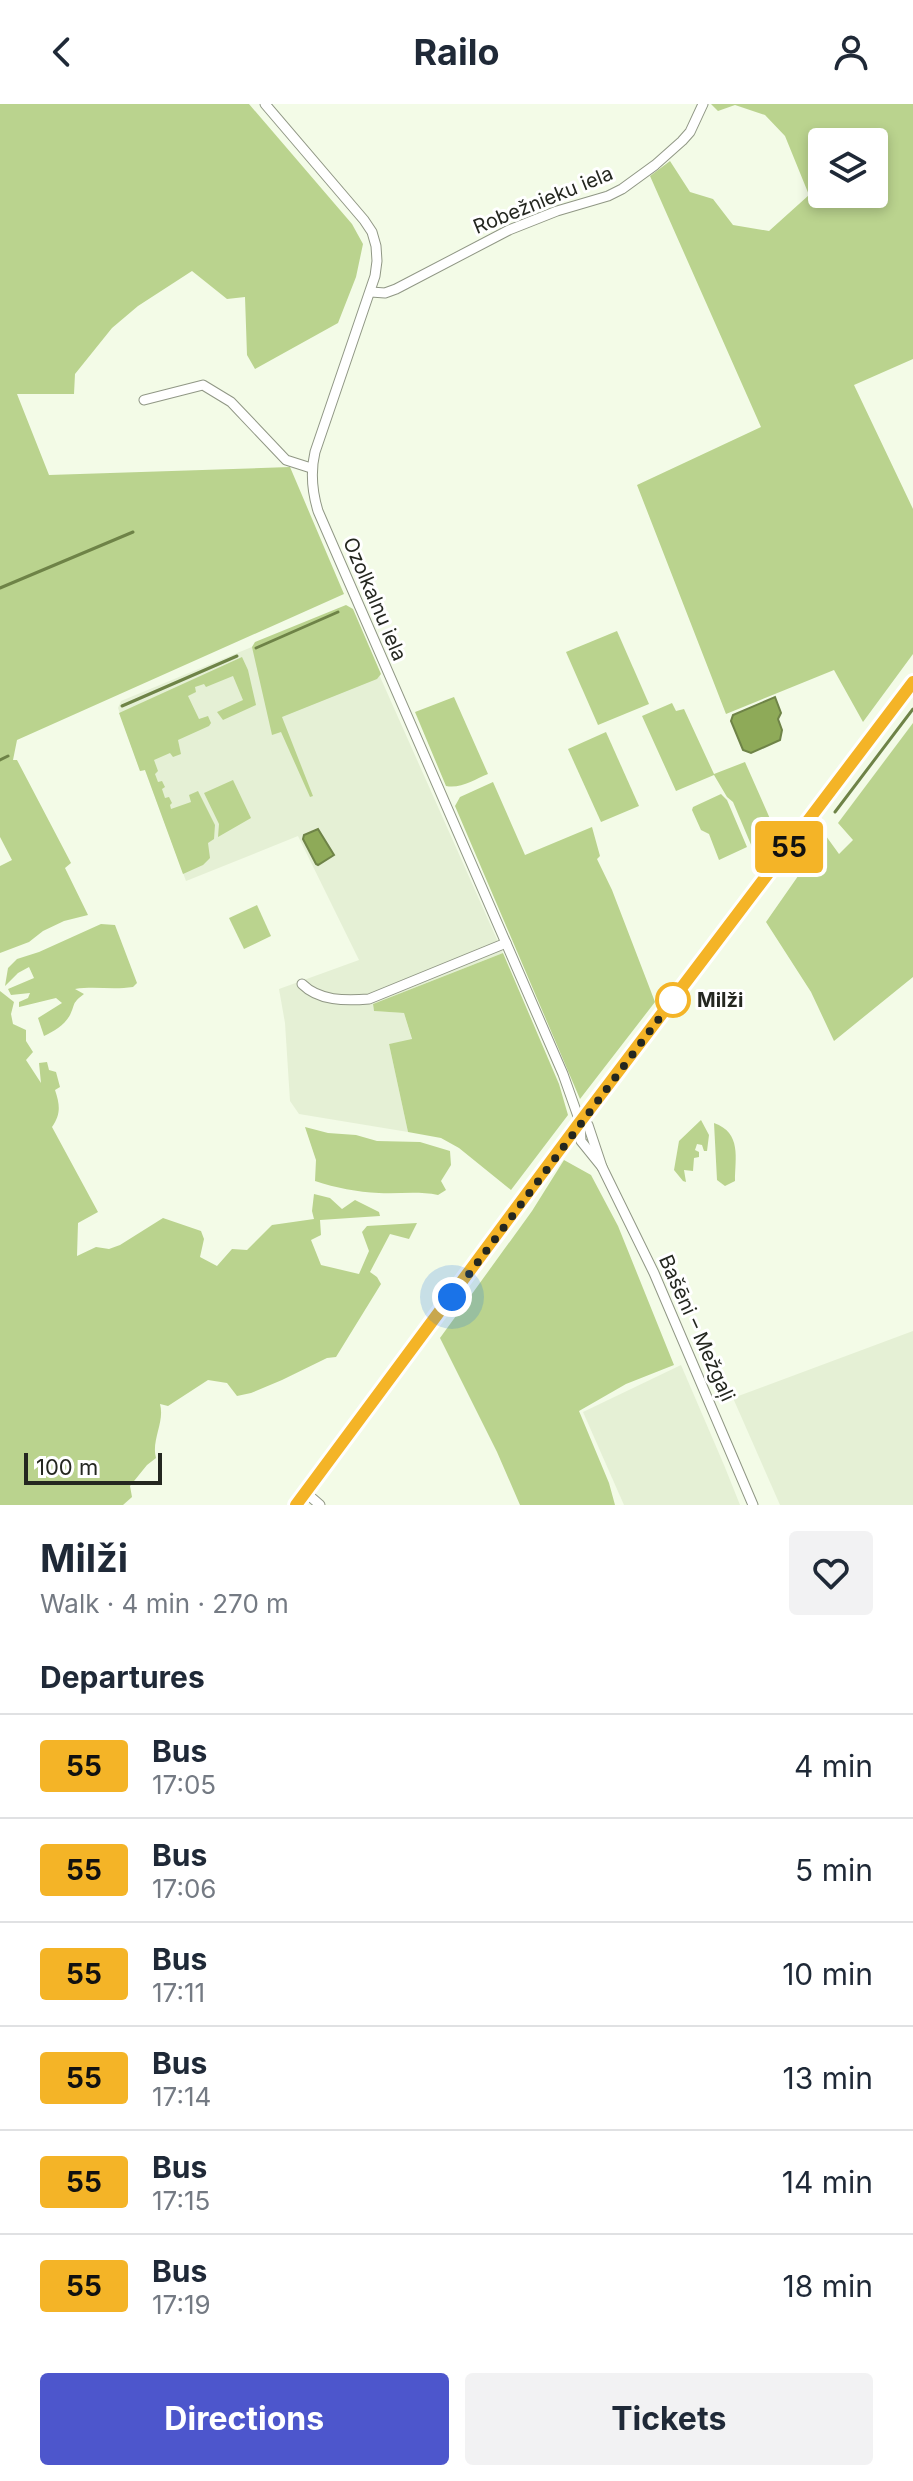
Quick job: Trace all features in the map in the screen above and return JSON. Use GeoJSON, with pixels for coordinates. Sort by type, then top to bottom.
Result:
{"type":"FeatureCollection","features":[{"type":"Feature","properties":{"kind":"main road"},"geometry":{"type":"LineString","coordinates":[[296,1505],[580,1122],[913,682]]}},
{"type":"Feature","properties":{"kind":"street","name":"Ozolkalnu iela"},"geometry":{"type":"LineString","coordinates":[[265,104],[372,232],[377,261],[371,292],[311,468],[318,511],[563,1074],[580,1122]]}},
{"type":"Feature","properties":{"kind":"street","name":"Robežnieku iela"},"geometry":{"type":"LineString","coordinates":[[371,292],[385,293],[396,289],[509,230],[622,189],[682,141],[690,132],[703,104]]}},
{"type":"Feature","properties":{"kind":"street"},"geometry":{"type":"LineString","coordinates":[[144,400],[203,385],[231,402],[286,460],[311,468]]}},
{"type":"Feature","properties":{"kind":"street"},"geometry":{"type":"LineString","coordinates":[[302,984],[312,994],[349,1001],[369,999],[506,943]]}},
{"type":"Feature","properties":{"kind":"street","name":"Bašēni – Mežgaļi"},"geometry":{"type":"LineString","coordinates":[[580,1122],[588,1125],[602,1167],[654,1273],[753,1505]]}},
{"type":"Feature","properties":{"kind":"street"},"geometry":{"type":"LineString","coordinates":[[305,1492],[320,1505]]}},
{"type":"Feature","properties":{"kind":"shaded area"},"geometry":{"type":"Polygon","coordinates":[[[0,104],[249,104],[352,224],[363,244],[356,277],[338,323],[255,369],[247,355],[245,297],[227,299],[192,271],[138,306],[112,328],[75,374],[74,394],[17,394],[49,475],[290,467],[344,594],[17,740],[13,760],[17,760],[71,863],[65,868],[88,915],[64,921],[29,942],[0,953],[0,866],[12,860],[0,837],[0,104]]]}},
{"type":"Feature","properties":{"kind":"shaded area"},"geometry":{"type":"Polygon","coordinates":[[[711,104],[913,104],[913,359],[854,385],[913,509],[913,654],[863,722],[834,670],[726,714],[637,485],[761,427],[650,176],[670,161],[690,192],[713,199],[733,225],[769,231],[808,196],[808,208],[888,208],[888,128],[808,128],[808,193],[785,136],[765,115],[735,105],[718,111],[711,104]]]}},
{"type":"Feature","properties":{"kind":"shaded area"},"geometry":{"type":"Polygon","coordinates":[[[346,605],[353,609],[381,674],[377,679],[282,717],[313,796],[310,797],[281,732],[272,735],[252,647],[255,642],[346,605]]]}},
{"type":"Feature","properties":{"kind":"shaded area"},"geometry":{"type":"Polygon","coordinates":[[[349,607],[503,953],[373,1004],[374,1011],[404,1013],[412,1040],[389,1044],[408,1132],[299,1114],[290,1101],[285,1023],[279,989],[359,960],[298,836],[186,881],[145,770],[140,771],[118,708],[121,701],[349,607]]]}},
{"type":"Feature","properties":{"kind":"shaded area"},"geometry":{"type":"Polygon","coordinates":[[[617,631],[649,704],[598,725],[566,652],[617,631]]]}},
{"type":"Feature","properties":{"kind":"shaded area"},"geometry":{"type":"Polygon","coordinates":[[[242,657],[256,705],[223,720],[217,712],[243,700],[233,676],[206,687],[204,684],[195,687],[196,692],[188,696],[199,719],[208,716],[211,723],[178,740],[181,754],[173,757],[170,753],[154,760],[158,771],[155,774],[158,782],[162,781],[165,787],[162,789],[165,798],[169,797],[172,803],[171,809],[191,802],[189,795],[198,791],[215,825],[214,839],[208,843],[210,858],[203,865],[183,874],[145,770],[140,771],[119,713],[242,657]]]}},
{"type":"Feature","properties":{"kind":"shaded area"},"geometry":{"type":"Polygon","coordinates":[[[454,697],[488,774],[452,787],[446,786],[415,712],[454,697]]]}},
{"type":"Feature","properties":{"kind":"shaded area"},"geometry":{"type":"Polygon","coordinates":[[[775,697],[781,713],[778,719],[782,730],[780,740],[751,753],[743,750],[731,721],[733,715],[775,697]]]}},
{"type":"Feature","properties":{"kind":"shaded area"},"geometry":{"type":"Polygon","coordinates":[[[672,703],[676,711],[684,709],[714,774],[745,762],[771,821],[780,833],[752,847],[733,802],[714,775],[676,791],[642,716],[672,703]]]}},
{"type":"Feature","properties":{"kind":"shaded area"},"geometry":{"type":"Polygon","coordinates":[[[913,723],[913,977],[834,1041],[811,992],[766,922],[826,836],[839,854],[853,840],[838,823],[913,723]]]}},
{"type":"Feature","properties":{"kind":"shaded area"},"geometry":{"type":"Polygon","coordinates":[[[606,732],[639,806],[601,822],[568,749],[606,732]]]}},
{"type":"Feature","properties":{"kind":"shaded area"},"geometry":{"type":"Polygon","coordinates":[[[233,780],[251,818],[218,837],[219,824],[204,793],[233,780]]]}},
{"type":"Feature","properties":{"kind":"shaded area"},"geometry":{"type":"Polygon","coordinates":[[[493,782],[525,855],[592,827],[600,856],[597,859],[655,1002],[580,1099],[455,806],[460,797],[493,782]]]}},
{"type":"Feature","properties":{"kind":"shaded area"},"geometry":{"type":"Polygon","coordinates":[[[721,794],[727,800],[747,847],[719,860],[709,834],[701,830],[692,810],[721,794]]]}},
{"type":"Feature","properties":{"kind":"shaded area"},"geometry":{"type":"Polygon","coordinates":[[[318,829],[334,855],[318,865],[303,839],[304,835],[318,829]]]}},
{"type":"Feature","properties":{"kind":"shaded area"},"geometry":{"type":"Polygon","coordinates":[[[257,905],[271,936],[244,949],[229,918],[257,905]]]}},
{"type":"Feature","properties":{"kind":"shaded area"},"geometry":{"type":"Polygon","coordinates":[[[101,924],[115,925],[137,983],[126,988],[75,989],[84,994],[75,1002],[65,1022],[44,1036],[38,1018],[62,1003],[56,998],[19,1007],[19,1002],[28,998],[30,993],[11,995],[8,989],[34,978],[29,967],[5,986],[8,968],[17,959],[101,924]]]}},
{"type":"Feature","properties":{"kind":"shaded area"},"geometry":{"type":"Polygon","coordinates":[[[503,953],[559,1084],[568,1115],[511,1190],[459,1148],[441,1138],[408,1132],[389,1044],[412,1039],[404,1013],[374,1011],[373,1004],[503,953]]]}},
{"type":"Feature","properties":{"kind":"shaded area"},"geometry":{"type":"Polygon","coordinates":[[[0,991],[14,1002],[11,1014],[13,1024],[26,1030],[26,1041],[33,1052],[26,1060],[41,1083],[39,1063],[47,1062],[49,1070],[56,1072],[60,1087],[55,1090],[59,1109],[52,1127],[98,1212],[78,1223],[77,1256],[96,1247],[109,1249],[120,1245],[163,1218],[201,1231],[204,1239],[200,1257],[217,1266],[232,1249],[247,1250],[272,1225],[314,1219],[314,1194],[330,1198],[342,1209],[355,1200],[379,1212],[380,1216],[320,1220],[321,1235],[311,1240],[321,1265],[359,1274],[369,1251],[362,1232],[367,1226],[417,1223],[409,1239],[390,1234],[370,1272],[381,1284],[336,1357],[327,1358],[251,1393],[237,1396],[227,1383],[208,1380],[168,1406],[160,1404],[156,1458],[130,1486],[132,1497],[123,1505],[0,1505],[0,991]]]}},
{"type":"Feature","properties":{"kind":"shaded area"},"geometry":{"type":"Polygon","coordinates":[[[701,1120],[709,1135],[707,1151],[697,1144],[695,1150],[699,1152],[699,1157],[694,1158],[693,1171],[684,1170],[686,1182],[674,1170],[679,1141],[701,1120]]]}},
{"type":"Feature","properties":{"kind":"shaded area"},"geometry":{"type":"Polygon","coordinates":[[[714,1123],[729,1133],[735,1147],[735,1181],[725,1186],[717,1180],[714,1123]]]}},
{"type":"Feature","properties":{"kind":"shaded area"},"geometry":{"type":"Polygon","coordinates":[[[305,1127],[377,1141],[420,1142],[450,1151],[451,1165],[441,1181],[446,1190],[438,1195],[371,1192],[315,1181],[316,1160],[305,1127]]]}},
{"type":"Feature","properties":{"kind":"shaded area"},"geometry":{"type":"Polygon","coordinates":[[[564,1160],[591,1175],[618,1226],[674,1365],[626,1384],[579,1411],[615,1505],[520,1505],[440,1338],[532,1211],[564,1160]]]}},
{"type":"Feature","properties":{"kind":"shaded area"},"geometry":{"type":"Polygon","coordinates":[[[913,1331],[913,1505],[780,1505],[733,1398],[913,1331]]]}},
{"type":"Feature","properties":{"kind":"shaded area"},"geometry":{"type":"Polygon","coordinates":[[[681,1365],[740,1505],[624,1505],[583,1412],[681,1365]]]}},
{"type":"Feature","properties":{"kind":"waterway"},"geometry":{"type":"LineString","coordinates":[[0,588],[133,532]]}},
{"type":"Feature","properties":{"kind":"waterway"},"geometry":{"type":"LineString","coordinates":[[256,648],[338,612]]}},
{"type":"Feature","properties":{"kind":"waterway"},"geometry":{"type":"LineString","coordinates":[[122,706],[237,656]]}},
{"type":"Feature","properties":{"kind":"waterway"},"geometry":{"type":"LineString","coordinates":[[835,812],[913,709]]}},
{"type":"Feature","properties":{"kind":"waterway"},"geometry":{"type":"LineString","coordinates":[[0,760],[8,756]]}},
{"type":"Feature","properties":{"kind":"waterway"},"geometry":{"type":"LineString","coordinates":[[793,867],[820,831]]}},
{"type":"Feature","properties":{"kind":"bus line","name":"55"},"geometry":{"type":"LineString","coordinates":[[296,1505],[580,1122],[913,682]]}},
{"type":"Feature","properties":{"kind":"place","name":"Milži"},"geometry":{"type":"Point","coordinates":[673,1000]}},
{"type":"Feature","properties":{"kind":"route"},"geometry":{"type":"LineString","coordinates":[[452,1297],[673,1000]]}}]}
